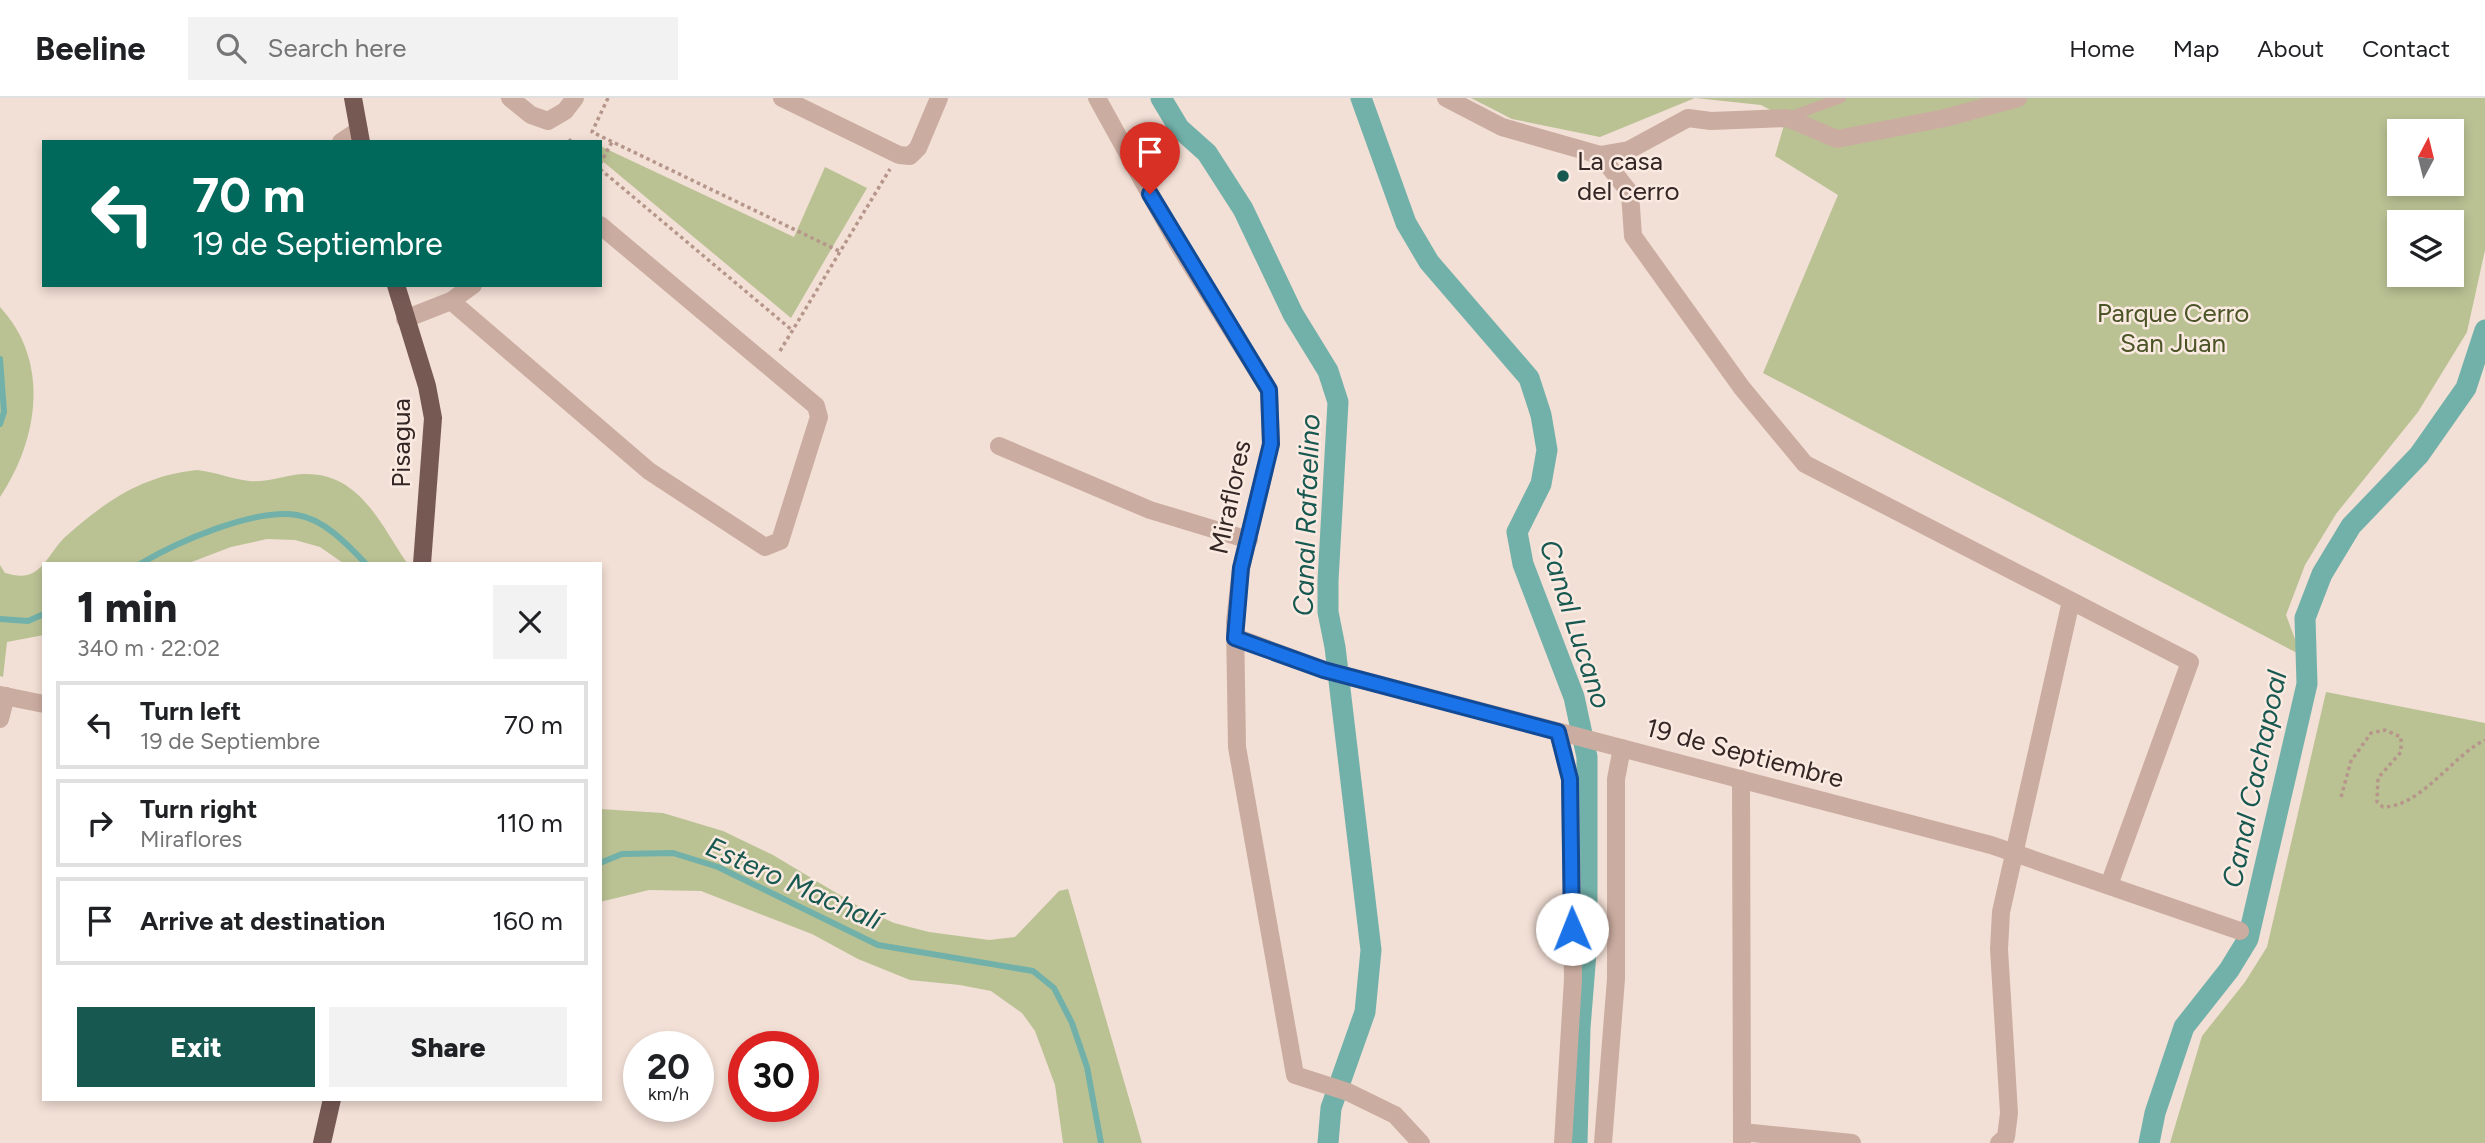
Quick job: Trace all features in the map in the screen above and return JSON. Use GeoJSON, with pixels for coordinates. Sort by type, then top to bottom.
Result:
{"type":"FeatureCollection","features":[{"type":"Feature","properties":{"kind":"main road"},"geometry":{"type":"LineString","coordinates":[[354,98],[360,136]]}},
{"type":"Feature","properties":{"kind":"main road","name":"Pisagua"},"geometry":{"type":"LineString","coordinates":[[397,287],[427,386],[433,418],[422,558]]}},
{"type":"Feature","properties":{"kind":"main road"},"geometry":{"type":"LineString","coordinates":[[322,1143],[332,1101]]}},
{"type":"Feature","properties":{"kind":"street"},"geometry":{"type":"LineString","coordinates":[[510,98],[531,115],[548,121],[565,111],[575,98]]}},
{"type":"Feature","properties":{"kind":"street"},"geometry":{"type":"LineString","coordinates":[[782,98],[898,155],[910,156],[918,148],[939,98]]}},
{"type":"Feature","properties":{"kind":"street","name":"Miraflores"},"geometry":{"type":"LineString","coordinates":[[1097,98],[1176,241],[1269,390],[1271,444],[1241,568],[1235,638],[1237,747],[1295,1075],[1348,1092],[1395,1115],[1421,1143]]}},
{"type":"Feature","properties":{"kind":"street"},"geometry":{"type":"LineString","coordinates":[[1446,98],[1502,127],[1600,155],[1629,150],[1688,118],[1711,121],[1787,118],[1837,139],[1945,118],[2018,98]]}},
{"type":"Feature","properties":{"kind":"street"},"geometry":{"type":"LineString","coordinates":[[1600,155],[1630,193],[1633,236],[1742,388],[1805,464],[2190,662],[2109,885]]}},
{"type":"Feature","properties":{"kind":"street"},"geometry":{"type":"LineString","coordinates":[[451,300],[649,471],[765,547],[780,541],[819,416],[816,406],[602,227]]}},
{"type":"Feature","properties":{"kind":"street"},"geometry":{"type":"LineString","coordinates":[[405,318],[451,300],[470,287]]}},
{"type":"Feature","properties":{"kind":"street"},"geometry":{"type":"LineString","coordinates":[[999,446],[1150,510],[1249,540]]}},
{"type":"Feature","properties":{"kind":"street"},"geometry":{"type":"LineString","coordinates":[[2004,1141],[2009,1113],[2001,912],[2071,601]]}},
{"type":"Feature","properties":{"kind":"street","name":"19 de Septiembre"},"geometry":{"type":"LineString","coordinates":[[1235,638],[1324,670],[2015,853],[2240,931]]}},
{"type":"Feature","properties":{"kind":"street"},"geometry":{"type":"LineString","coordinates":[[0,719],[3,696],[42,704]]}},
{"type":"Feature","properties":{"kind":"street"},"geometry":{"type":"LineString","coordinates":[[1563,1143],[1573,979],[1570,779],[1564,733]]}},
{"type":"Feature","properties":{"kind":"street"},"geometry":{"type":"LineString","coordinates":[[1604,1143],[1616,979],[1616,779],[1622,748]]}},
{"type":"Feature","properties":{"kind":"street"},"geometry":{"type":"LineString","coordinates":[[1741,779],[1742,1137],[1853,1143]]}},
{"type":"Feature","properties":{"kind":"lane"},"geometry":{"type":"LineString","coordinates":[[1787,118],[1840,98]]}},
{"type":"Feature","properties":{"kind":"path"},"geometry":{"type":"LineString","coordinates":[[608,98],[592,132],[839,251]]}},
{"type":"Feature","properties":{"kind":"path"},"geometry":{"type":"LineString","coordinates":[[602,160],[612,142]]}},
{"type":"Feature","properties":{"kind":"path"},"geometry":{"type":"LineString","coordinates":[[771,368],[898,155]]}},
{"type":"Feature","properties":{"kind":"path"},"geometry":{"type":"LineString","coordinates":[[602,171],[793,331]]}},
{"type":"Feature","properties":{"kind":"path"},"geometry":{"type":"LineString","coordinates":[[2341,797],[2351,761],[2371,733],[2385,730],[2400,737],[2402,752],[2378,778],[2378,802],[2383,807],[2395,807],[2440,777],[2466,751],[2485,740]]}},
{"type":"Feature","properties":{"kind":"green space"},"geometry":{"type":"Polygon","coordinates":[[[1471,98],[1695,98],[1600,137],[1512,119],[1471,98]]]}},
{"type":"Feature","properties":{"kind":"green space","name":"Parque Cerro San Juan"},"geometry":{"type":"Polygon","coordinates":[[[1695,98],[2485,98],[2485,250],[2467,332],[2418,412],[2336,514],[2305,565],[2286,615],[2301,655],[1763,373],[1838,195],[1775,156],[1786,118],[1761,105],[1695,98]]]}},
{"type":"Feature","properties":{"kind":"green space"},"geometry":{"type":"Polygon","coordinates":[[[602,147],[794,237],[825,167],[867,188],[791,318],[602,161],[602,147]]]}},
{"type":"Feature","properties":{"kind":"green space"},"geometry":{"type":"Polygon","coordinates":[[[0,307],[16,328],[27,351],[33,400],[23,450],[0,497],[0,307]]]}},
{"type":"Feature","properties":{"kind":"green space"},"geometry":{"type":"Polygon","coordinates":[[[197,470],[249,481],[303,474],[323,476],[340,482],[366,503],[406,562],[342,562],[320,547],[295,540],[267,539],[231,547],[192,562],[46,562],[64,538],[110,502],[141,484],[197,470]]]}},
{"type":"Feature","properties":{"kind":"green space"},"geometry":{"type":"Polygon","coordinates":[[[0,565],[5,573],[28,575],[42,566],[42,635],[7,642],[3,677],[0,676],[0,565]]]}},
{"type":"Feature","properties":{"kind":"green space"},"geometry":{"type":"Polygon","coordinates":[[[2326,692],[2485,723],[2485,1143],[2170,1143],[2202,1036],[2245,982],[2267,947],[2326,692]]]}},
{"type":"Feature","properties":{"kind":"green space"},"geometry":{"type":"Polygon","coordinates":[[[602,809],[663,813],[723,831],[773,855],[863,909],[894,923],[929,932],[989,940],[1015,937],[1059,891],[1068,889],[1142,1143],[1063,1143],[1055,1085],[1035,1031],[1022,1013],[991,991],[910,980],[858,959],[812,934],[701,891],[649,890],[602,902],[602,809]]]}},
{"type":"Feature","properties":{"kind":"waterway","name":"Canal Rafaelino"},"geometry":{"type":"LineString","coordinates":[[1161,98],[1179,128],[1207,153],[1243,209],[1293,314],[1328,371],[1338,402],[1328,612],[1335,647],[1371,950],[1365,1012],[1331,1108],[1328,1143]]}},
{"type":"Feature","properties":{"kind":"waterway","name":"Canal Lucano"},"geometry":{"type":"LineString","coordinates":[[1361,98],[1406,223],[1429,262],[1529,378],[1541,415],[1547,450],[1541,484],[1517,532],[1523,564],[1574,697],[1587,757],[1587,940],[1580,1028],[1577,1143]]}},
{"type":"Feature","properties":{"kind":"waterway","name":"Canal Cachapoal"},"geometry":{"type":"LineString","coordinates":[[2149,1143],[2155,1113],[2184,1027],[2229,970],[2248,939],[2307,684],[2305,618],[2322,574],[2351,526],[2419,455],[2466,388],[2485,330]]}},
{"type":"Feature","properties":{"kind":"waterway","name":"Estero Machalí"},"geometry":{"type":"LineString","coordinates":[[0,359],[4,412],[0,424]]}},
{"type":"Feature","properties":{"kind":"waterway","name":"Estero Machalí"},"geometry":{"type":"LineString","coordinates":[[144,562],[216,529],[279,514],[307,517],[326,527],[364,562]]}},
{"type":"Feature","properties":{"kind":"waterway","name":"Estero Machalí"},"geometry":{"type":"LineString","coordinates":[[0,619],[28,621],[42,615]]}},
{"type":"Feature","properties":{"kind":"waterway","name":"Estero Machalí"},"geometry":{"type":"LineString","coordinates":[[602,862],[622,854],[673,853],[718,867],[878,945],[1033,971],[1054,988],[1072,1023],[1087,1067],[1101,1143]]}},
{"type":"Feature","properties":{"kind":"place","name":"La casa del cerro"},"geometry":{"type":"Point","coordinates":[1563,176]}},
{"type":"Feature","properties":{"kind":"route"},"geometry":{"type":"LineString","coordinates":[[1150,194],[1176,241],[1269,390],[1271,444],[1241,568],[1235,638],[1324,670],[1558,732],[1570,779],[1572,929]]}}]}
